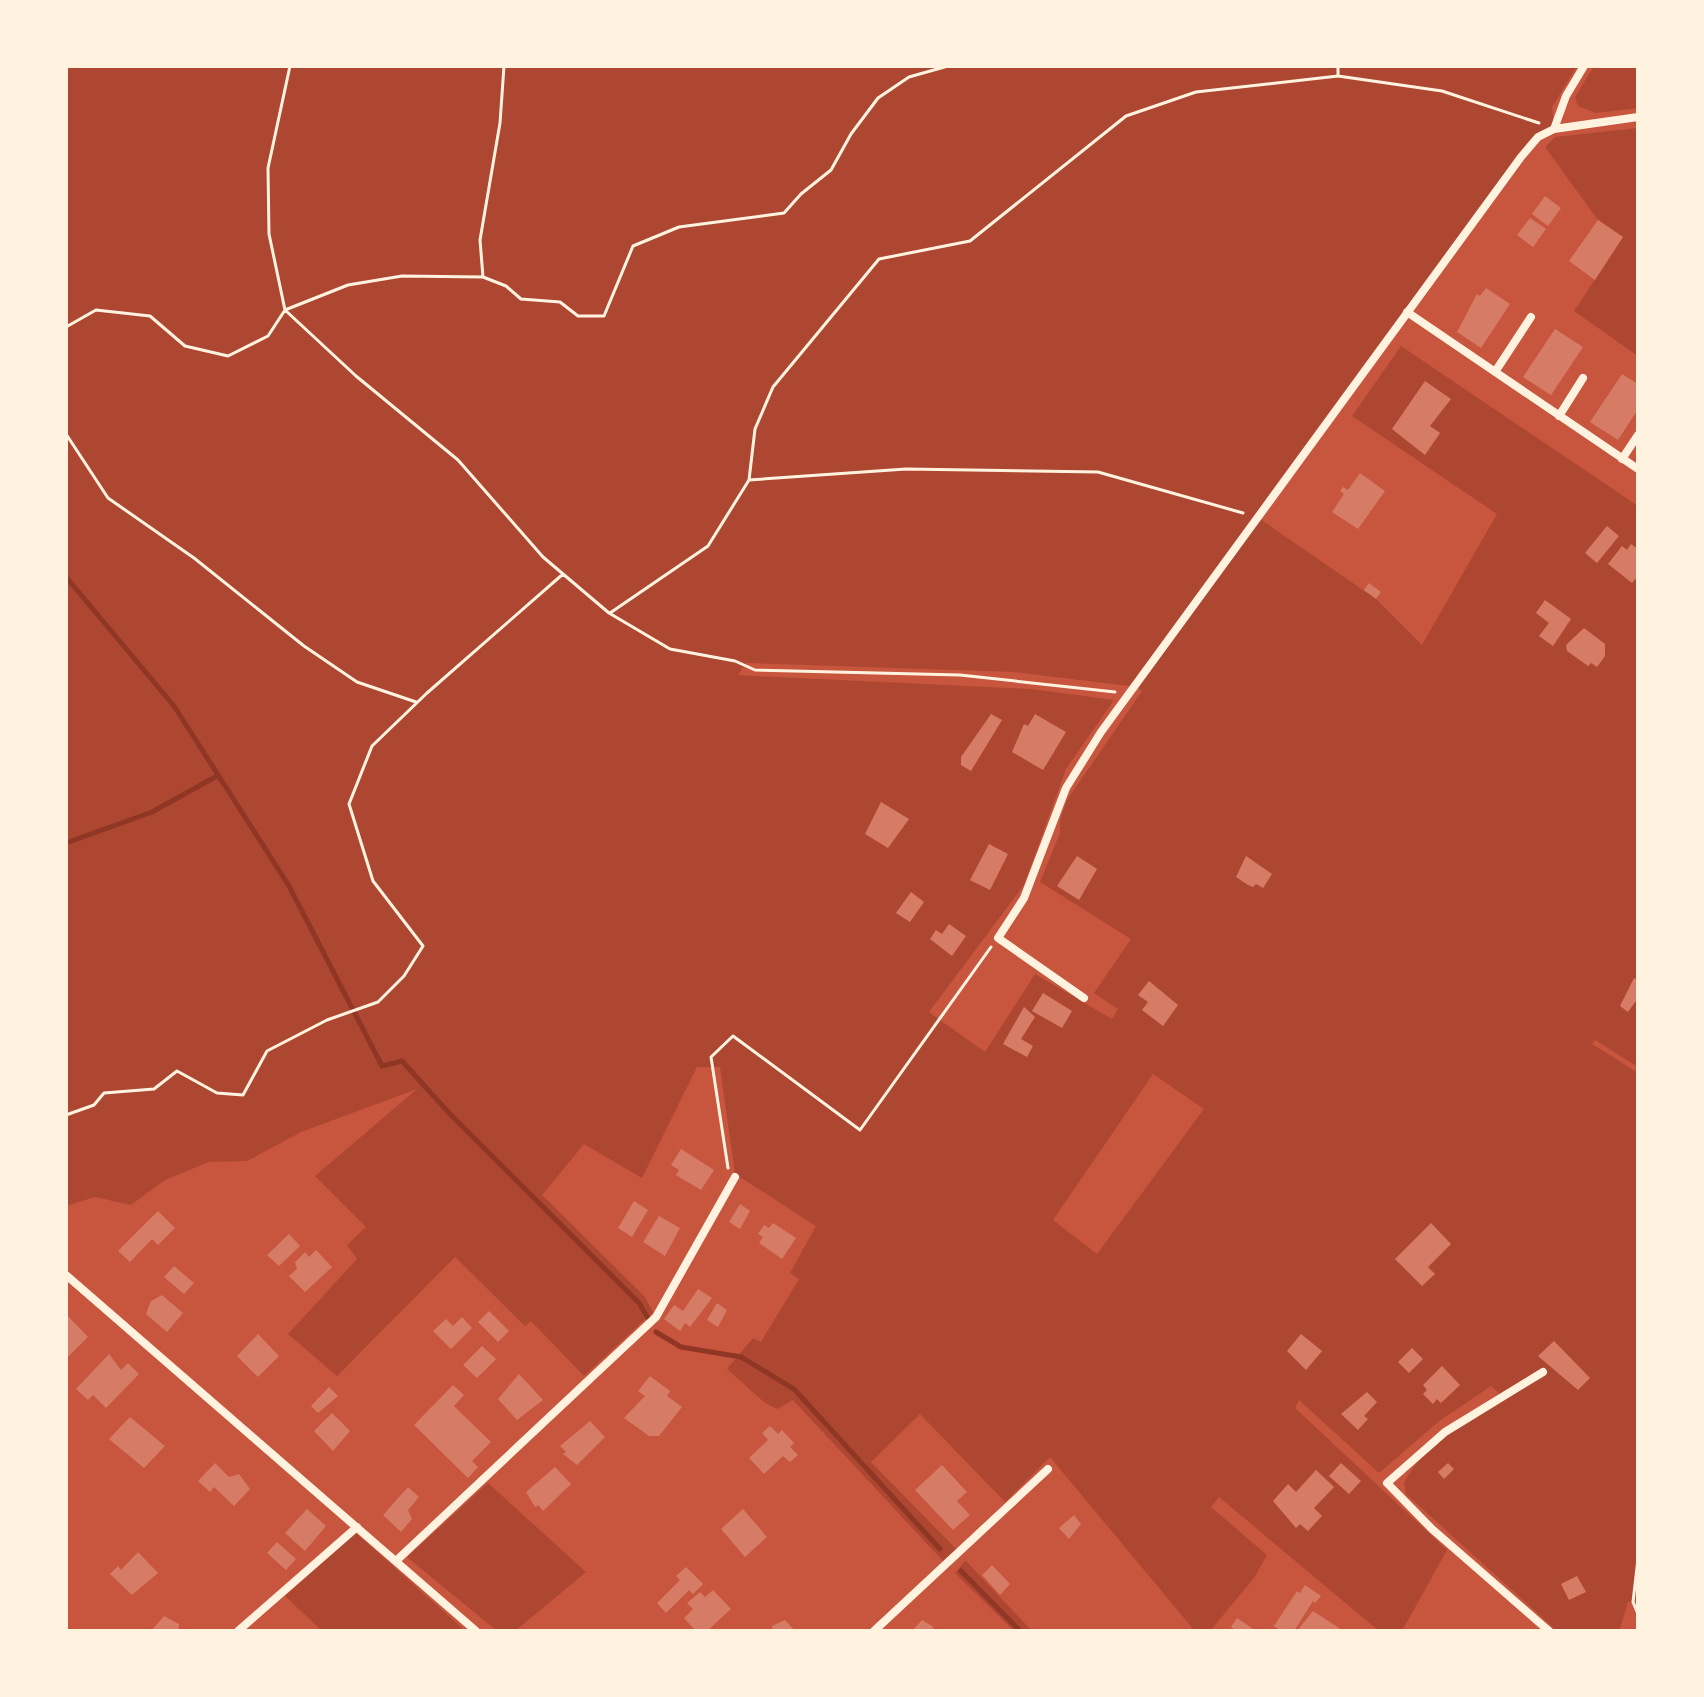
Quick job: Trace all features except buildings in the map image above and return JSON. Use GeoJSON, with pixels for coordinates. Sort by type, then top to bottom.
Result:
{"type":"FeatureCollection","features":[{"type":"Feature","properties":{"kind":"street"},"geometry":{"type":"LineString","coordinates":[[1554,129],[1566,96],[1584,66]]}},
{"type":"Feature","properties":{"kind":"street"},"geometry":{"type":"LineString","coordinates":[[1084,998],[998,938],[1024,898],[1066,788],[1101,732],[1538,137],[1554,129],[1638,117]]}},
{"type":"Feature","properties":{"kind":"street"},"geometry":{"type":"LineString","coordinates":[[1407,312],[1638,469]]}},
{"type":"Feature","properties":{"kind":"street"},"geometry":{"type":"LineString","coordinates":[[1495,372],[1531,317]]}},
{"type":"Feature","properties":{"kind":"street"},"geometry":{"type":"LineString","coordinates":[[1559,416],[1583,378]]}},
{"type":"Feature","properties":{"kind":"street"},"geometry":{"type":"LineString","coordinates":[[1622,459],[1638,435]]}},
{"type":"Feature","properties":{"kind":"street"},"geometry":{"type":"LineString","coordinates":[[397,1560],[656,1317],[732,1181]]}},
{"type":"Feature","properties":{"kind":"street"},"geometry":{"type":"LineString","coordinates":[[66,1275],[476,1631]]}},
{"type":"Feature","properties":{"kind":"street"},"geometry":{"type":"LineString","coordinates":[[1543,1372],[1445,1432],[1387,1483],[1432,1529],[1549,1631]]}},
{"type":"Feature","properties":{"kind":"street"},"geometry":{"type":"LineString","coordinates":[[874,1631],[1048,1469]]}},
{"type":"Feature","properties":{"kind":"street"},"geometry":{"type":"LineString","coordinates":[[238,1631],[357,1527]]}},
{"type":"Feature","properties":{"kind":"path"},"geometry":{"type":"LineString","coordinates":[[290,66],[268,168],[269,234],[285,310],[356,376],[458,460],[543,557],[609,613],[670,649],[735,661],[755,670],[960,675],[1129,695],[1137,687]]}},
{"type":"Feature","properties":{"kind":"path"},"geometry":{"type":"LineString","coordinates":[[483,277],[480,240],[500,123],[504,66]]}},
{"type":"Feature","properties":{"kind":"path"},"geometry":{"type":"LineString","coordinates":[[66,327],[96,310],[150,316],[185,346],[228,356],[268,336],[285,310],[361,283],[402,276],[483,277],[506,286],[521,299],[560,302],[578,316],[604,316],[633,246],[679,227],[784,213],[801,194],[831,170],[851,134],[878,98],[909,77],[948,66]]}},
{"type":"Feature","properties":{"kind":"path"},"geometry":{"type":"LineString","coordinates":[[1338,66],[1338,76]]}},
{"type":"Feature","properties":{"kind":"path"},"geometry":{"type":"LineString","coordinates":[[609,613],[708,546],[749,480],[755,429],[773,387],[879,259],[970,241],[1126,116],[1196,92],[1338,76],[1442,91],[1554,129]]}},
{"type":"Feature","properties":{"kind":"path"},"geometry":{"type":"LineString","coordinates":[[66,434],[108,498],[357,682],[417,703]]}},
{"type":"Feature","properties":{"kind":"path"},"geometry":{"type":"LineString","coordinates":[[749,480],[906,469],[1098,472],[1257,517]]}},
{"type":"Feature","properties":{"kind":"path"},"geometry":{"type":"LineString","coordinates":[[66,1115],[94,1105],[104,1093],[154,1089],[177,1071],[217,1093],[243,1095],[267,1051],[327,1020],[378,1002],[404,976],[423,946],[373,881],[349,804],[372,746],[563,574]]}},
{"type":"Feature","properties":{"kind":"path"},"geometry":{"type":"LineString","coordinates":[[732,1181],[711,1057],[733,1036],[860,1130],[998,938]]}},
{"type":"Feature","properties":{"kind":"path"},"geometry":{"type":"LineString","coordinates":[[1638,1559],[1633,1602],[1638,1614]]}},
{"type":"Feature","properties":{"kind":"shaded area"},"geometry":{"type":"Polygon","coordinates":[[[66,66],[1577,66],[1552,107],[1554,129],[1538,137],[1257,517],[1376,599],[1422,645],[1497,514],[1352,416],[1401,346],[1638,506],[1638,1067],[1595,1040],[1592,1044],[1638,1073],[1638,1586],[1633,1602],[1628,1602],[1619,1631],[1557,1631],[1406,1494],[1404,1483],[1423,1456],[1461,1424],[1504,1398],[1491,1386],[1438,1422],[1379,1473],[1299,1400],[1295,1408],[1447,1550],[1402,1631],[1379,1631],[1219,1497],[1211,1507],[1267,1555],[1254,1578],[1210,1631],[1195,1631],[1050,1457],[1005,1502],[920,1414],[871,1462],[957,1550],[944,1562],[793,1400],[777,1409],[765,1403],[727,1369],[753,1338],[761,1342],[799,1279],[790,1273],[816,1226],[735,1174],[720,1067],[697,1067],[642,1178],[584,1144],[542,1195],[645,1297],[653,1312],[584,1376],[531,1321],[525,1326],[455,1257],[337,1376],[288,1334],[357,1259],[347,1245],[366,1227],[315,1176],[417,1089],[301,1132],[247,1161],[209,1162],[165,1180],[131,1205],[95,1197],[66,1206],[66,66]],[[746,663],[738,675],[1031,689],[1114,700],[1066,769],[1024,885],[929,1012],[985,1052],[1035,974],[1112,1019],[1118,1009],[1094,993],[1131,939],[1040,882],[1060,833],[1060,820],[1067,800],[1142,691],[1137,687],[1013,672],[746,663]],[[1153,1074],[1053,1220],[1097,1254],[1204,1109],[1153,1074]]]}},
{"type":"Feature","properties":{"kind":"shaded area"},"geometry":{"type":"Polygon","coordinates":[[[1594,66],[1638,66],[1638,108],[1596,113],[1578,106],[1575,97],[1594,66]]]}},
{"type":"Feature","properties":{"kind":"shaded area"},"geometry":{"type":"Polygon","coordinates":[[[1638,128],[1638,356],[1574,311],[1623,237],[1598,220],[1545,147],[1555,137],[1638,128]]]}},
{"type":"Feature","properties":{"kind":"shaded area"},"geometry":{"type":"Polygon","coordinates":[[[488,1483],[586,1572],[515,1631],[497,1631],[407,1557],[488,1483]]]}},
{"type":"Feature","properties":{"kind":"shaded area"},"geometry":{"type":"Polygon","coordinates":[[[356,1533],[465,1631],[322,1631],[285,1596],[356,1533]]]}},
{"type":"Feature","properties":{"kind":"shaded area"},"geometry":{"type":"Polygon","coordinates":[[[965,1561],[1032,1631],[1014,1631],[955,1573],[965,1561]]]}},
{"type":"Feature","properties":{"kind":"waterway"},"geometry":{"type":"LineString","coordinates":[[66,577],[174,706],[289,886],[382,1066],[402,1061],[449,1113],[639,1303],[648,1318]]}},
{"type":"Feature","properties":{"kind":"waterway"},"geometry":{"type":"LineString","coordinates":[[66,843],[152,812],[217,776]]}},
{"type":"Feature","properties":{"kind":"waterway"},"geometry":{"type":"LineString","coordinates":[[656,1332],[681,1347],[741,1357],[794,1389],[940,1549]]}},
{"type":"Feature","properties":{"kind":"waterway"},"geometry":{"type":"LineString","coordinates":[[961,1571],[1020,1631]]}}]}
